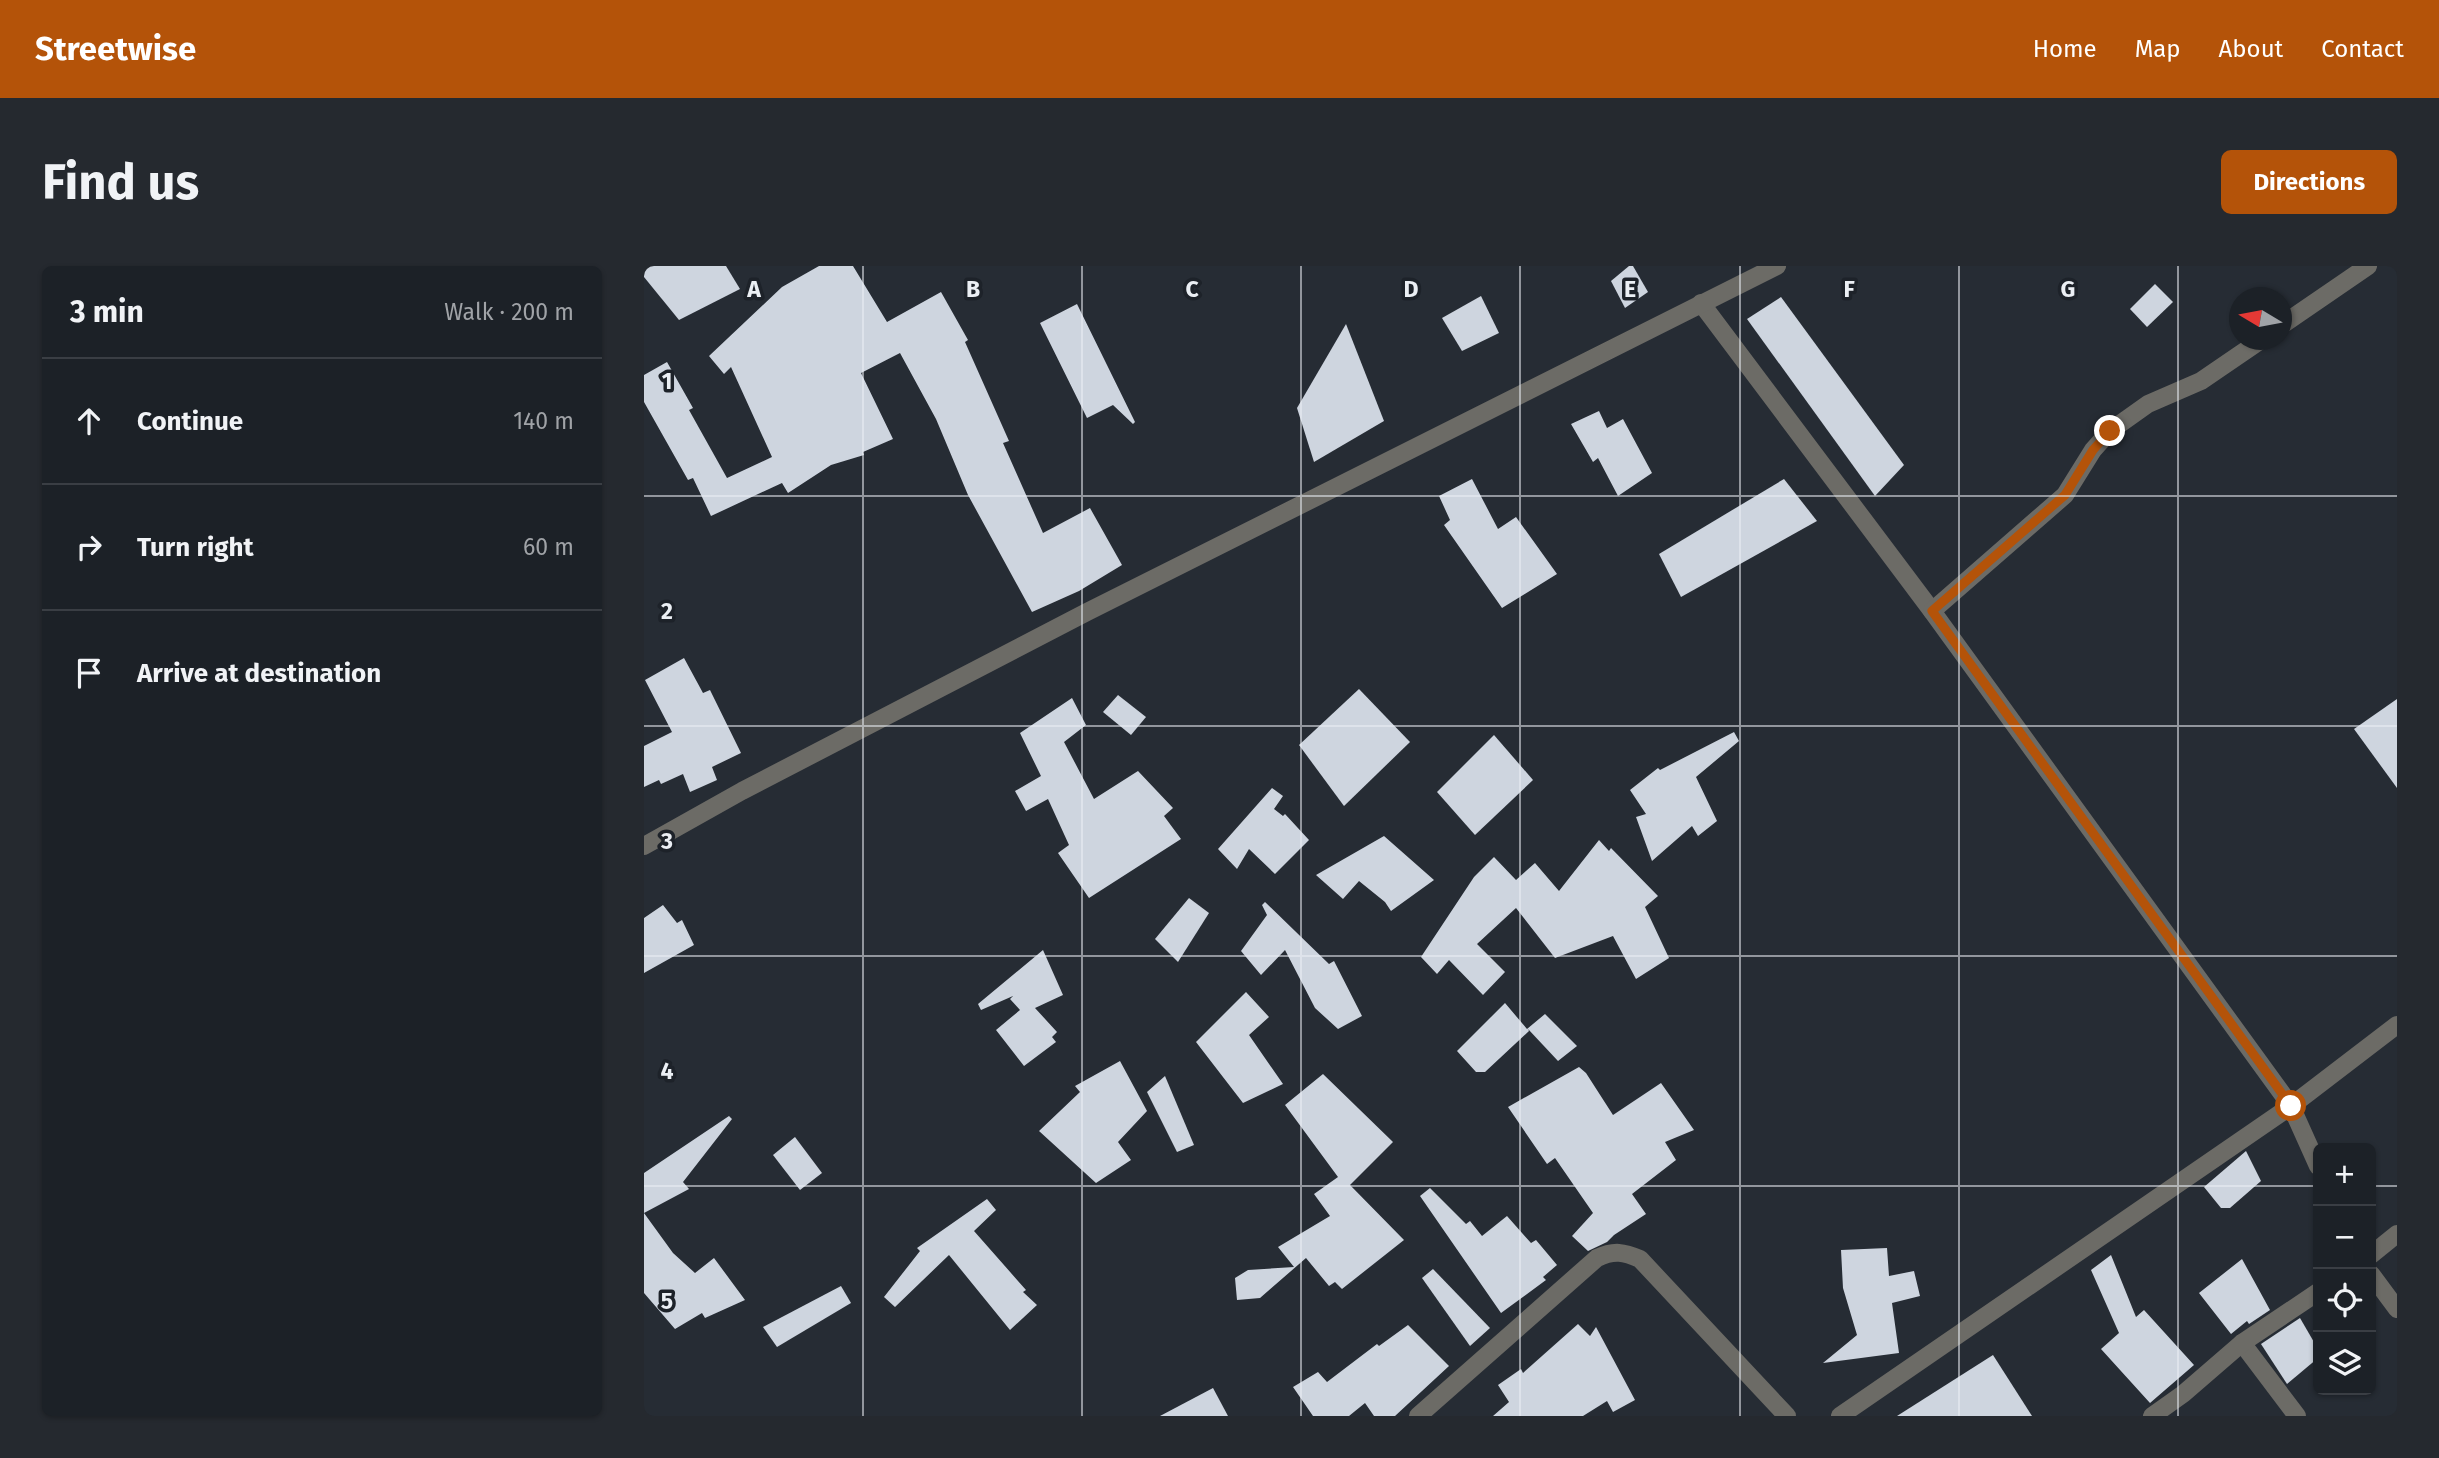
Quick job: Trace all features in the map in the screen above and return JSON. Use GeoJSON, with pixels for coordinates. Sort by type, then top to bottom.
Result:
{"type":"FeatureCollection","features":[{"type":"Feature","properties":{"kind":"street"},"geometry":{"type":"LineString","coordinates":[[644,846],[741,791],[1087,611],[1777,266]]}},
{"type":"Feature","properties":{"kind":"street"},"geometry":{"type":"LineString","coordinates":[[2292,318],[2368,266]]}},
{"type":"Feature","properties":{"kind":"street"},"geometry":{"type":"LineString","coordinates":[[1701,303],[1932,611],[2291,1106],[2313,1155]]}},
{"type":"Feature","properties":{"kind":"street"},"geometry":{"type":"LineString","coordinates":[[1932,611],[2065,495],[2093,450],[2110,431],[2148,404],[2201,381],[2246,350]]}},
{"type":"Feature","properties":{"kind":"street"},"geometry":{"type":"LineString","coordinates":[[1840,1416],[2291,1106],[2397,1025]]}},
{"type":"Feature","properties":{"kind":"street"},"geometry":{"type":"LineString","coordinates":[[2376,1251],[2397,1234]]}},
{"type":"Feature","properties":{"kind":"street"},"geometry":{"type":"LineString","coordinates":[[1418,1416],[1597,1258],[1609,1252],[1624,1252],[1640,1259],[1787,1416]]}},
{"type":"Feature","properties":{"kind":"street"},"geometry":{"type":"LineString","coordinates":[[2376,1281],[2397,1309]]}},
{"type":"Feature","properties":{"kind":"street"},"geometry":{"type":"LineString","coordinates":[[2152,1416],[2183,1394],[2242,1343],[2313,1295]]}},
{"type":"Feature","properties":{"kind":"street"},"geometry":{"type":"LineString","coordinates":[[2242,1343],[2297,1416]]}},
{"type":"Feature","properties":{"kind":"building"},"geometry":{"type":"Polygon","coordinates":[[[644,266],[726,266],[740,289],[679,320],[644,277],[644,266]]]}},
{"type":"Feature","properties":{"kind":"building"},"geometry":{"type":"Polygon","coordinates":[[[819,266],[853,266],[887,322],[941,292],[968,340],[965,342],[1009,441],[1003,443],[1043,533],[1090,508],[1122,565],[1079,591],[1032,612],[968,495],[936,419],[900,353],[861,373],[893,439],[863,452],[864,455],[831,465],[788,493],[782,483],[711,516],[693,478],[688,480],[644,402],[644,375],[667,362],[693,408],[689,410],[727,478],[772,457],[731,367],[724,374],[709,356],[782,287],[819,266]]]}},
{"type":"Feature","properties":{"kind":"building"},"geometry":{"type":"Polygon","coordinates":[[[1629,266],[1633,266],[1648,292],[1625,308],[1611,281],[1629,266]]]}},
{"type":"Feature","properties":{"kind":"building"},"geometry":{"type":"Polygon","coordinates":[[[2155,284],[2173,302],[2147,327],[2130,309],[2155,284]]]}},
{"type":"Feature","properties":{"kind":"building"},"geometry":{"type":"Polygon","coordinates":[[[1481,296],[1499,333],[1462,351],[1442,318],[1481,296]]]}},
{"type":"Feature","properties":{"kind":"building"},"geometry":{"type":"Polygon","coordinates":[[[1781,297],[1904,465],[1875,496],[1747,319],[1781,297]]]}},
{"type":"Feature","properties":{"kind":"building"},"geometry":{"type":"Polygon","coordinates":[[[1077,304],[1135,422],[1133,424],[1113,405],[1087,418],[1040,323],[1077,304]]]}},
{"type":"Feature","properties":{"kind":"building"},"geometry":{"type":"Polygon","coordinates":[[[1346,324],[1384,421],[1314,462],[1297,408],[1346,324]]]}},
{"type":"Feature","properties":{"kind":"building"},"geometry":{"type":"Polygon","coordinates":[[[1599,411],[1607,428],[1623,419],[1652,473],[1618,496],[1598,458],[1593,462],[1571,424],[1599,411]]]}},
{"type":"Feature","properties":{"kind":"building"},"geometry":{"type":"Polygon","coordinates":[[[1472,479],[1498,529],[1516,517],[1557,574],[1502,608],[1444,525],[1450,520],[1439,496],[1472,479]]]}},
{"type":"Feature","properties":{"kind":"building"},"geometry":{"type":"Polygon","coordinates":[[[1784,479],[1817,521],[1681,597],[1659,554],[1784,479]]]}},
{"type":"Feature","properties":{"kind":"building"},"geometry":{"type":"Polygon","coordinates":[[[684,658],[703,693],[710,690],[741,753],[712,767],[717,780],[690,792],[683,774],[661,784],[659,780],[644,787],[644,746],[672,732],[645,680],[684,658]]]}},
{"type":"Feature","properties":{"kind":"building"},"geometry":{"type":"Polygon","coordinates":[[[1359,689],[1410,742],[1344,806],[1299,745],[1359,689]]]}},
{"type":"Feature","properties":{"kind":"building"},"geometry":{"type":"Polygon","coordinates":[[[1118,695],[1146,717],[1131,735],[1103,712],[1118,695]]]}},
{"type":"Feature","properties":{"kind":"building"},"geometry":{"type":"Polygon","coordinates":[[[1072,698],[1086,725],[1064,742],[1094,799],[1138,771],[1173,808],[1164,816],[1181,839],[1089,898],[1058,853],[1069,845],[1048,799],[1026,811],[1015,791],[1041,776],[1020,733],[1072,698]]]}},
{"type":"Feature","properties":{"kind":"building"},"geometry":{"type":"Polygon","coordinates":[[[2397,699],[2397,788],[2354,729],[2397,699]]]}},
{"type":"Feature","properties":{"kind":"building"},"geometry":{"type":"Polygon","coordinates":[[[1734,732],[1739,741],[1696,777],[1717,821],[1698,836],[1692,826],[1652,861],[1636,817],[1646,814],[1630,790],[1658,768],[1660,770],[1734,732]]]}},
{"type":"Feature","properties":{"kind":"building"},"geometry":{"type":"Polygon","coordinates":[[[1494,735],[1533,780],[1475,835],[1437,792],[1494,735]]]}},
{"type":"Feature","properties":{"kind":"building"},"geometry":{"type":"Polygon","coordinates":[[[1272,788],[1283,796],[1274,809],[1283,816],[1285,814],[1309,840],[1275,874],[1249,849],[1237,869],[1218,849],[1272,788]]]}},
{"type":"Feature","properties":{"kind":"building"},"geometry":{"type":"Polygon","coordinates":[[[1384,836],[1434,880],[1391,911],[1385,902],[1359,881],[1343,899],[1316,875],[1384,836]]]}},
{"type":"Feature","properties":{"kind":"building"},"geometry":{"type":"Polygon","coordinates":[[[1599,840],[1609,851],[1611,848],[1658,896],[1645,907],[1669,958],[1636,979],[1613,936],[1555,958],[1516,908],[1477,944],[1505,972],[1483,995],[1449,960],[1437,974],[1421,957],[1474,877],[1494,857],[1516,880],[1535,863],[1559,891],[1599,840]]]}},
{"type":"Feature","properties":{"kind":"building"},"geometry":{"type":"Polygon","coordinates":[[[1189,898],[1209,913],[1178,962],[1155,939],[1189,898]]]}},
{"type":"Feature","properties":{"kind":"building"},"geometry":{"type":"Polygon","coordinates":[[[1265,902],[1329,964],[1334,961],[1362,1016],[1338,1029],[1315,1008],[1285,950],[1261,975],[1241,951],[1267,915],[1262,905],[1265,902]]]}},
{"type":"Feature","properties":{"kind":"building"},"geometry":{"type":"Polygon","coordinates":[[[663,905],[677,923],[682,920],[694,945],[644,973],[644,918],[663,905]]]}},
{"type":"Feature","properties":{"kind":"building"},"geometry":{"type":"Polygon","coordinates":[[[1043,950],[1063,995],[1035,1008],[1057,1032],[1052,1037],[1056,1042],[1024,1066],[996,1030],[1020,1010],[1010,999],[1013,996],[981,1010],[978,1004],[1043,950]]]}},
{"type":"Feature","properties":{"kind":"building"},"geometry":{"type":"Polygon","coordinates":[[[1246,992],[1269,1017],[1249,1035],[1283,1084],[1243,1103],[1196,1042],[1246,992]]]}},
{"type":"Feature","properties":{"kind":"building"},"geometry":{"type":"Polygon","coordinates":[[[1505,1003],[1527,1029],[1545,1014],[1577,1046],[1558,1061],[1528,1029],[1529,1031],[1485,1072],[1476,1072],[1457,1051],[1505,1003]]]}},
{"type":"Feature","properties":{"kind":"building"},"geometry":{"type":"Polygon","coordinates":[[[1120,1061],[1147,1111],[1118,1142],[1131,1160],[1096,1183],[1039,1131],[1080,1092],[1075,1086],[1120,1061]]]}},
{"type":"Feature","properties":{"kind":"building"},"geometry":{"type":"Polygon","coordinates":[[[1579,1067],[1586,1073],[1613,1115],[1661,1083],[1694,1130],[1665,1142],[1676,1160],[1632,1194],[1646,1214],[1607,1242],[1588,1251],[1572,1236],[1593,1213],[1555,1158],[1547,1164],[1508,1107],[1579,1067]]]}},
{"type":"Feature","properties":{"kind":"building"},"geometry":{"type":"Polygon","coordinates":[[[1323,1074],[1393,1142],[1350,1185],[1404,1240],[1342,1289],[1335,1282],[1329,1286],[1306,1258],[1260,1298],[1237,1300],[1235,1278],[1248,1270],[1294,1267],[1278,1247],[1330,1216],[1314,1194],[1338,1177],[1285,1105],[1323,1074]]]}},
{"type":"Feature","properties":{"kind":"building"},"geometry":{"type":"Polygon","coordinates":[[[1165,1076],[1194,1145],[1177,1152],[1147,1092],[1165,1076]]]}},
{"type":"Feature","properties":{"kind":"building"},"geometry":{"type":"Polygon","coordinates":[[[729,1116],[732,1119],[683,1182],[689,1189],[644,1213],[644,1173],[729,1116]]]}},
{"type":"Feature","properties":{"kind":"building"},"geometry":{"type":"Polygon","coordinates":[[[795,1137],[822,1173],[800,1190],[773,1155],[795,1137]]]}},
{"type":"Feature","properties":{"kind":"building"},"geometry":{"type":"Polygon","coordinates":[[[2246,1151],[2261,1181],[2230,1208],[2221,1208],[2204,1187],[2246,1151]]]}},
{"type":"Feature","properties":{"kind":"building"},"geometry":{"type":"Polygon","coordinates":[[[1430,1188],[1466,1224],[1470,1221],[1482,1236],[1507,1216],[1531,1243],[1536,1240],[1557,1265],[1543,1277],[1546,1280],[1501,1313],[1420,1196],[1430,1188]]]}},
{"type":"Feature","properties":{"kind":"building"},"geometry":{"type":"Polygon","coordinates":[[[987,1199],[996,1210],[974,1231],[1026,1290],[1023,1292],[1037,1305],[1010,1330],[949,1255],[895,1307],[884,1297],[920,1251],[917,1248],[987,1199]]]}},
{"type":"Feature","properties":{"kind":"building"},"geometry":{"type":"Polygon","coordinates":[[[644,1213],[673,1253],[695,1273],[714,1258],[745,1300],[705,1318],[702,1313],[675,1329],[644,1293],[644,1213]]]}},
{"type":"Feature","properties":{"kind":"building"},"geometry":{"type":"Polygon","coordinates":[[[1887,1248],[1889,1276],[1914,1271],[1920,1296],[1892,1303],[1899,1353],[1823,1363],[1857,1335],[1843,1288],[1841,1250],[1887,1248]]]}},
{"type":"Feature","properties":{"kind":"building"},"geometry":{"type":"Polygon","coordinates":[[[2111,1255],[2136,1317],[2144,1310],[2194,1365],[2150,1403],[2101,1349],[2119,1333],[2091,1270],[2111,1255]]]}},
{"type":"Feature","properties":{"kind":"building"},"geometry":{"type":"Polygon","coordinates":[[[2242,1259],[2270,1310],[2249,1324],[2247,1321],[2231,1334],[2199,1293],[2242,1259]]]}},
{"type":"Feature","properties":{"kind":"building"},"geometry":{"type":"Polygon","coordinates":[[[1433,1269],[1490,1328],[1470,1346],[1422,1278],[1433,1269]]]}},
{"type":"Feature","properties":{"kind":"building"},"geometry":{"type":"Polygon","coordinates":[[[841,1286],[851,1303],[777,1347],[763,1327],[841,1286]]]}},
{"type":"Feature","properties":{"kind":"building"},"geometry":{"type":"Polygon","coordinates":[[[2300,1318],[2313,1340],[2313,1362],[2287,1384],[2261,1344],[2300,1318]]]}},
{"type":"Feature","properties":{"kind":"building"},"geometry":{"type":"Polygon","coordinates":[[[1578,1324],[1590,1336],[1596,1327],[1635,1400],[1613,1412],[1607,1401],[1583,1416],[1493,1416],[1509,1402],[1498,1385],[1521,1369],[1523,1373],[1578,1324]]]}},
{"type":"Feature","properties":{"kind":"building"},"geometry":{"type":"Polygon","coordinates":[[[1408,1325],[1449,1366],[1395,1416],[1374,1416],[1365,1403],[1349,1416],[1313,1416],[1293,1387],[1318,1372],[1327,1382],[1377,1344],[1379,1346],[1408,1325]]]}},
{"type":"Feature","properties":{"kind":"building"},"geometry":{"type":"Polygon","coordinates":[[[1993,1355],[2032,1416],[1897,1416],[1993,1355]]]}},
{"type":"Feature","properties":{"kind":"building"},"geometry":{"type":"Polygon","coordinates":[[[1213,1388],[1228,1416],[1160,1416],[1213,1388]]]}},
{"type":"Feature","properties":{"kind":"route"},"geometry":{"type":"LineString","coordinates":[[2110,431],[2093,450],[2065,495],[1932,611],[2291,1106]]}}]}
